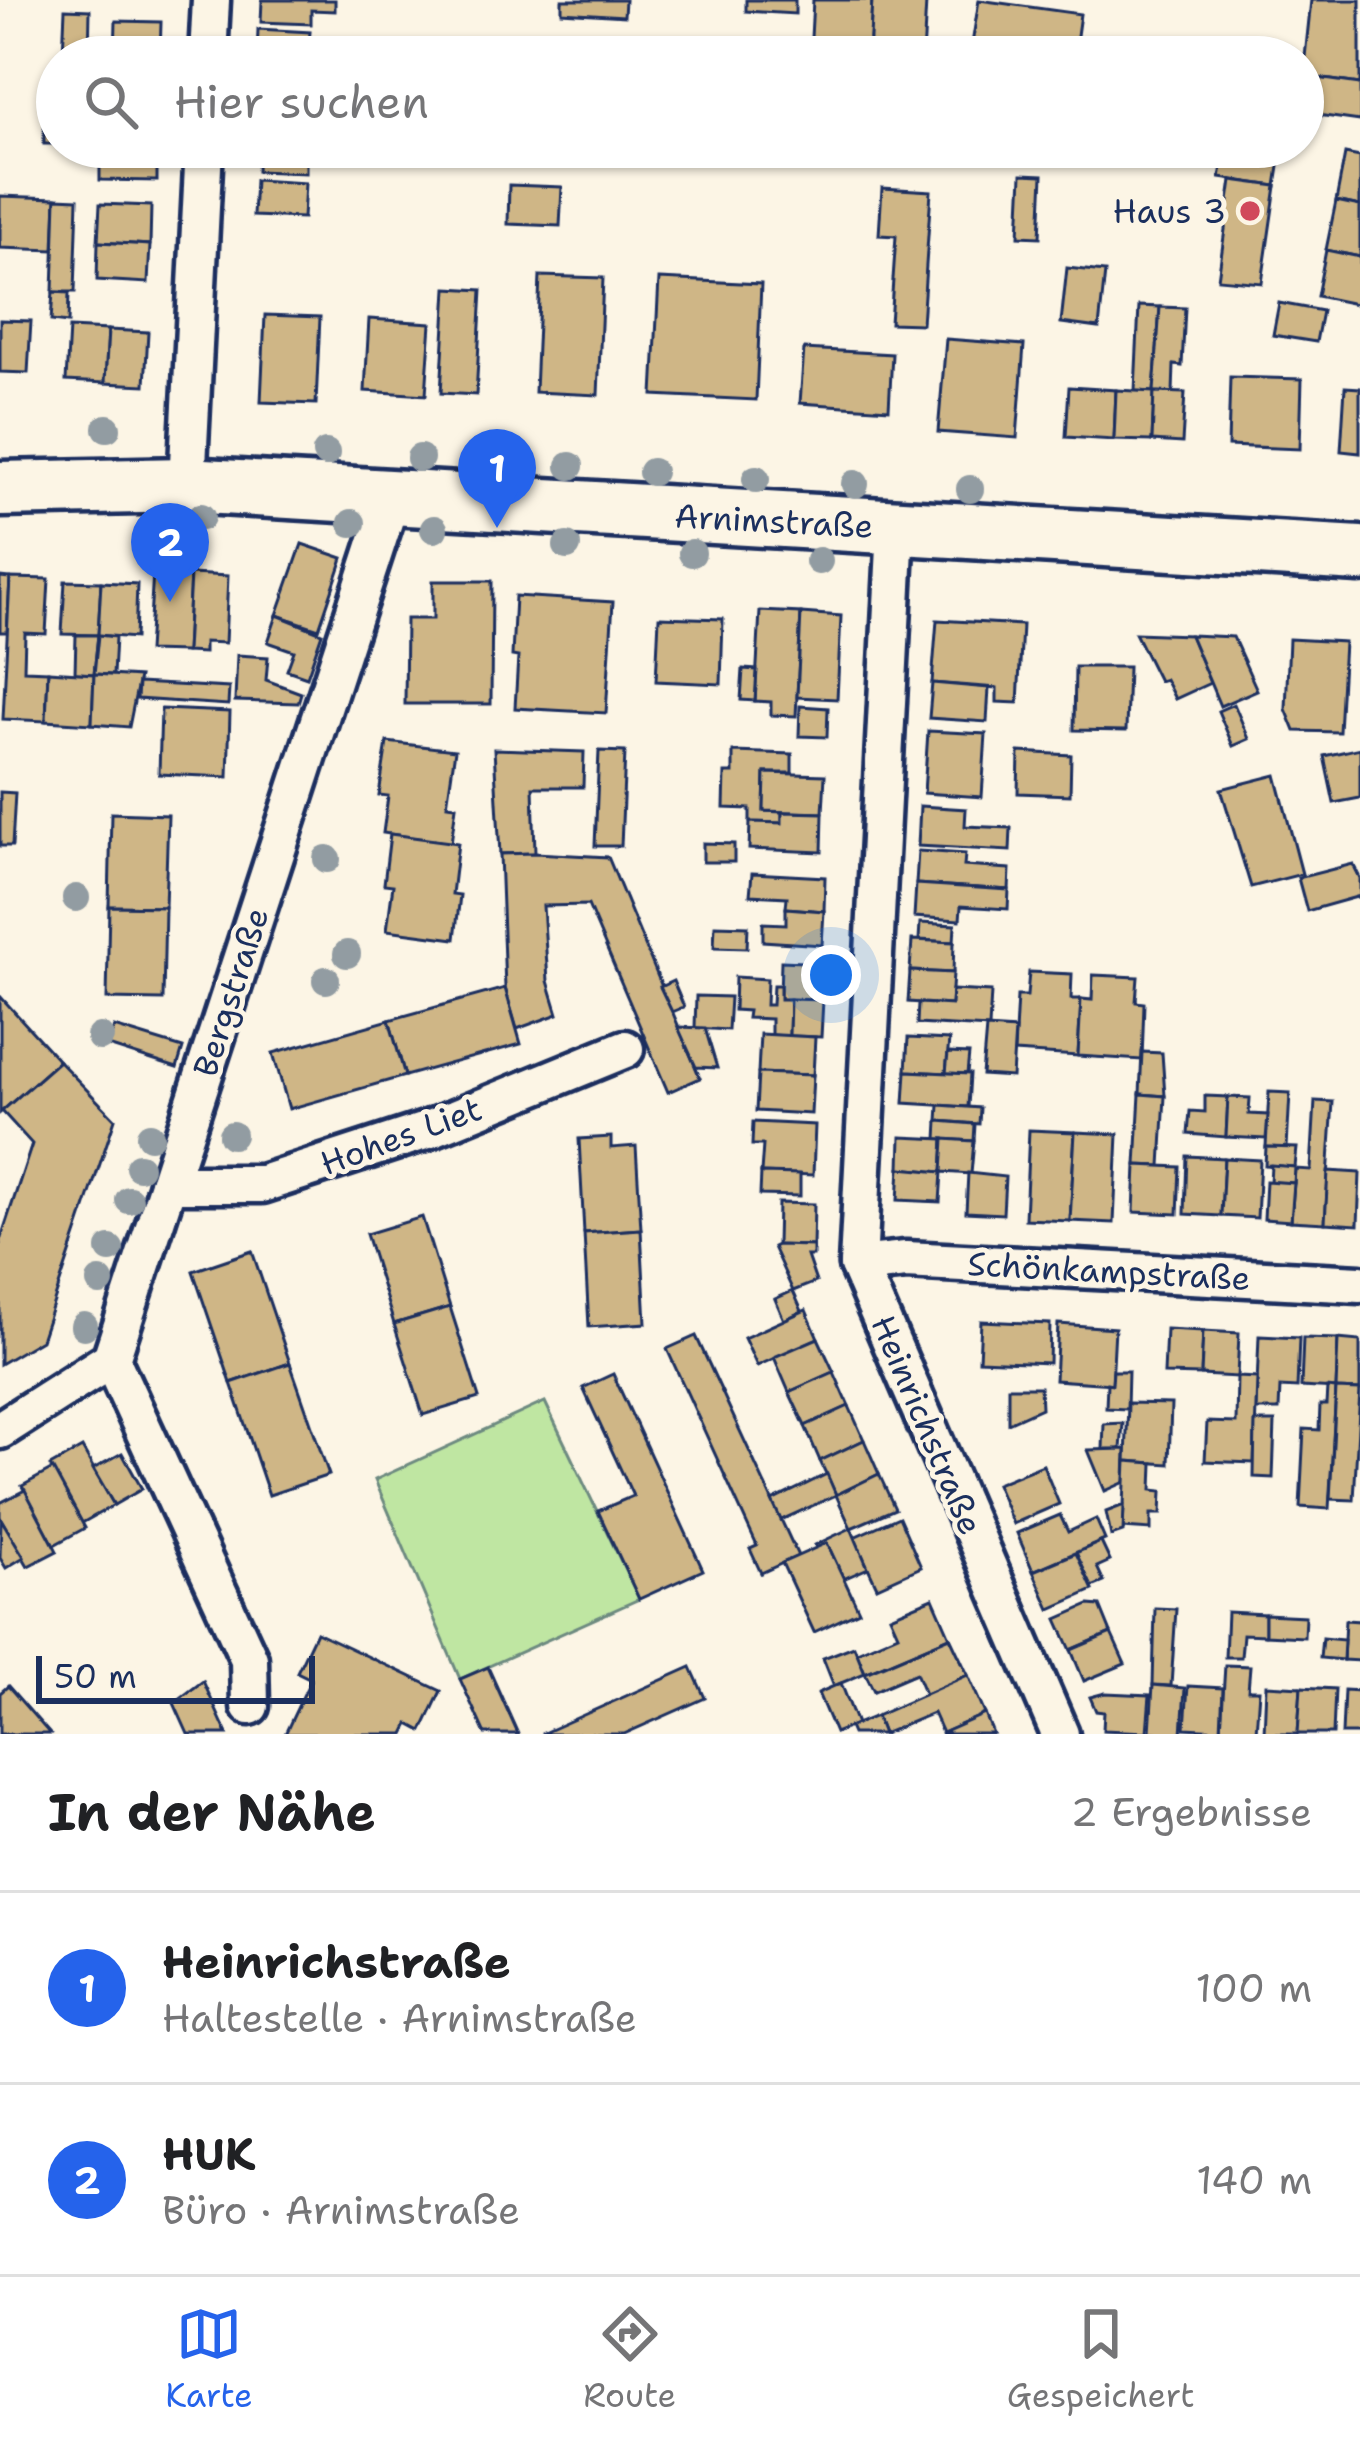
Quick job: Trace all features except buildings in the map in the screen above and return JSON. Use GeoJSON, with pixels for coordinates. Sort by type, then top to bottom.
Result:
{"type":"FeatureCollection","features":[{"type":"Feature","properties":{"kind":"main road","name":"Arnimstraße"},"geometry":{"type":"LineString","coordinates":[[0,451],[36,453],[188,485]]}},
{"type":"Feature","properties":{"kind":"main road","name":"Arnimstraße"},"geometry":{"type":"LineString","coordinates":[[0,489],[188,485],[1360,554]]}},
{"type":"Feature","properties":{"kind":"street"},"geometry":{"type":"LineString","coordinates":[[209,36],[211,0]]}},
{"type":"Feature","properties":{"kind":"street"},"geometry":{"type":"LineString","coordinates":[[188,485],[203,168]]}},
{"type":"Feature","properties":{"kind":"street","name":"Bergstraße"},"geometry":{"type":"LineString","coordinates":[[111,1359],[392,500]]}},
{"type":"Feature","properties":{"kind":"street","name":"Heinrichstraße"},"geometry":{"type":"LineString","coordinates":[[896,528],[858,1265],[1060,1734]]}},
{"type":"Feature","properties":{"kind":"street","name":"Hohes Liet"},"geometry":{"type":"LineString","coordinates":[[168,1184],[262,1184],[425,1131],[625,1049]]}},
{"type":"Feature","properties":{"kind":"street","name":"Schönkampstraße"},"geometry":{"type":"LineString","coordinates":[[858,1265],[906,1260],[1360,1284]]}},
{"type":"Feature","properties":{"kind":"street"},"geometry":{"type":"LineString","coordinates":[[0,1430],[111,1359],[249,1659],[250,1706]]}},
{"type":"Feature","properties":{"kind":"green space"},"geometry":{"type":"Polygon","coordinates":[[[545,1402],[639,1599],[460,1679],[375,1480],[545,1402]]]}},
{"type":"Feature","properties":{"kind":"place","name":"Haus 3"},"geometry":{"type":"Point","coordinates":[1250,211]}},
{"type":"Feature","properties":{"kind":"place","name":"Heinrichstraße"},"geometry":{"type":"Point","coordinates":[497,528]}},
{"type":"Feature","properties":{"kind":"place","name":"HUK"},"geometry":{"type":"Point","coordinates":[170,602]}}]}
